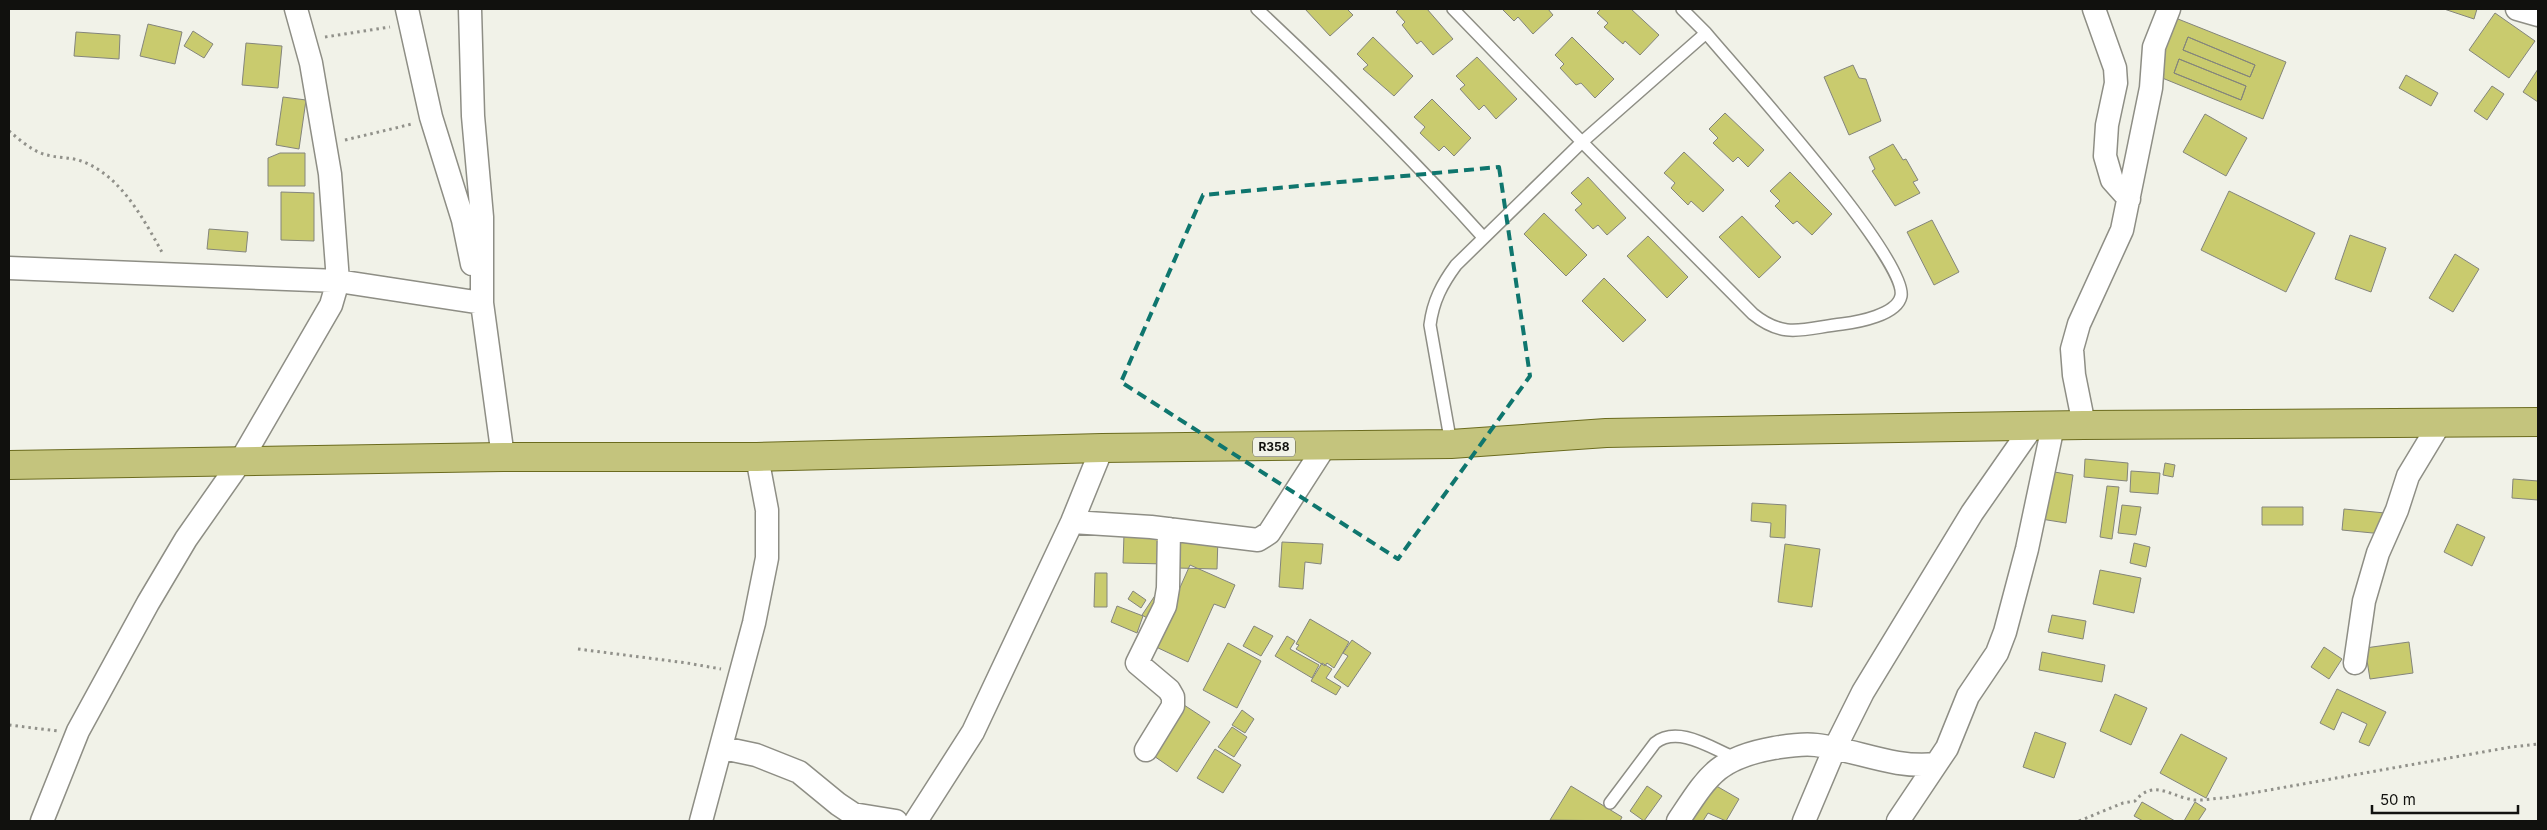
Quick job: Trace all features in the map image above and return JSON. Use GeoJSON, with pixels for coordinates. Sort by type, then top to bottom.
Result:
{"type":"FeatureCollection","features":[{"type":"Feature","properties":{"kind":"main road","name":"R358"},"geometry":{"type":"LineString","coordinates":[[9,465],[503,457],[757,456],[1102,448],[1451,444],[1606,433],[2084,425],[2538,422]]}},
{"type":"Feature","properties":{"kind":"street"},"geometry":{"type":"LineString","coordinates":[[42,821],[78,732],[186,539],[240,462],[331,305],[338,281],[330,174],[305,42],[296,9]]}},
{"type":"Feature","properties":{"kind":"street"},"geometry":{"type":"LineString","coordinates":[[470,9],[473,116],[482,217],[480,302]]}},
{"type":"Feature","properties":{"kind":"street"},"geometry":{"type":"LineString","coordinates":[[2094,9],[2115,68],[2116,83],[2107,125],[2105,156],[2112,180],[2129,200]]}},
{"type":"Feature","properties":{"kind":"street"},"geometry":{"type":"LineString","coordinates":[[2084,425],[2074,375],[2072,349],[2079,324],[2122,230],[2150,88],[2154,47],[2169,9]]}},
{"type":"Feature","properties":{"kind":"street"},"geometry":{"type":"LineString","coordinates":[[2517,9],[2538,15]]}},
{"type":"Feature","properties":{"kind":"street"},"geometry":{"type":"LineString","coordinates":[[409,16],[432,119],[463,220],[480,302],[503,457]]}},
{"type":"Feature","properties":{"kind":"street"},"geometry":{"type":"LineString","coordinates":[[9,268],[338,281],[480,302]]}},
{"type":"Feature","properties":{"kind":"street"},"geometry":{"type":"LineString","coordinates":[[2355,664],[2364,601],[2378,552],[2397,510],[2408,476],[2440,423]]}},
{"type":"Feature","properties":{"kind":"street"},"geometry":{"type":"LineString","coordinates":[[1804,821],[1834,750],[1863,692],[1919,599],[1972,513],[2042,427]]}},
{"type":"Feature","properties":{"kind":"street"},"geometry":{"type":"LineString","coordinates":[[1898,821],[1947,748],[1968,696],[1997,653],[2005,632],[2027,549],[2042,427]]}},
{"type":"Feature","properties":{"kind":"street"},"geometry":{"type":"LineString","coordinates":[[1072,522],[1168,529],[1258,540],[1269,533],[1325,446]]}},
{"type":"Feature","properties":{"kind":"street"},"geometry":{"type":"LineString","coordinates":[[916,821],[973,732],[1072,522],[1102,448]]}},
{"type":"Feature","properties":{"kind":"street"},"geometry":{"type":"LineString","coordinates":[[701,821],[723,748],[754,624],[767,558],[767,510],[757,456]]}},
{"type":"Feature","properties":{"kind":"street"},"geometry":{"type":"LineString","coordinates":[[1146,750],[1172,706],[1173,697],[1169,690],[1138,667],[1137,660],[1165,606],[1168,588],[1168,529]]}},
{"type":"Feature","properties":{"kind":"street"},"geometry":{"type":"LineString","coordinates":[[1678,821],[1706,780],[1720,766],[1735,758],[1792,745],[1816,745],[1918,766],[1936,764]]}},
{"type":"Feature","properties":{"kind":"street"},"geometry":{"type":"LineString","coordinates":[[723,748],[756,755],[799,772],[853,814],[896,821]]}},
{"type":"Feature","properties":{"kind":"lane"},"geometry":{"type":"LineString","coordinates":[[1257,9],[1344,91],[1427,175],[1483,237]]}},
{"type":"Feature","properties":{"kind":"lane"},"geometry":{"type":"LineString","coordinates":[[1454,9],[1582,142],[1767,326],[1781,330],[1796,331],[1859,322],[1882,314],[1894,306],[1899,301],[1901,286],[1885,257],[1850,205],[1706,33],[1682,9]]}},
{"type":"Feature","properties":{"kind":"lane"},"geometry":{"type":"LineString","coordinates":[[1451,444],[1430,325],[1433,305],[1443,283],[1456,264],[1582,142],[1706,33]]}},
{"type":"Feature","properties":{"kind":"lane"},"geometry":{"type":"LineString","coordinates":[[1610,803],[1655,743],[1662,738],[1670,736],[1683,737],[1735,758]]}},
{"type":"Feature","properties":{"kind":"path"},"geometry":{"type":"LineString","coordinates":[[305,42],[352,31],[376,30],[409,16]]}},
{"type":"Feature","properties":{"kind":"path"},"geometry":{"type":"LineString","coordinates":[[325,146],[432,119]]}},
{"type":"Feature","properties":{"kind":"path"},"geometry":{"type":"LineString","coordinates":[[9,131],[33,149],[46,155],[83,162],[104,173],[118,187],[146,223],[174,274]]}},
{"type":"Feature","properties":{"kind":"path"},"geometry":{"type":"LineString","coordinates":[[578,649],[687,662],[741,673]]}},
{"type":"Feature","properties":{"kind":"path"},"geometry":{"type":"LineString","coordinates":[[9,725],[78,732]]}},
{"type":"Feature","properties":{"kind":"path"},"geometry":{"type":"LineString","coordinates":[[2079,821],[2122,803],[2135,801],[2143,792],[2159,789],[2190,800],[2224,798],[2483,751],[2538,744]]}},
{"type":"Feature","properties":{"kind":"highlighted area"},"geometry":{"type":"Polygon","coordinates":[[[1499,167],[1530,376],[1398,559],[1121,382],[1203,195],[1499,167]]]}},
{"type":"Feature","properties":{"kind":"building"},"geometry":{"type":"Polygon","coordinates":[[[1305,9],[1347,9],[1353,15],[1330,36],[1305,9]]]}},
{"type":"Feature","properties":{"kind":"building"},"geometry":{"type":"Polygon","coordinates":[[[1399,9],[1427,9],[1453,39],[1433,55],[1421,41],[1417,44],[1402,25],[1405,22],[1396,12],[1399,9]]]}},
{"type":"Feature","properties":{"kind":"building"},"geometry":{"type":"Polygon","coordinates":[[[1502,9],[1548,9],[1553,15],[1533,34],[1518,17],[1514,21],[1502,9]]]}},
{"type":"Feature","properties":{"kind":"building"},"geometry":{"type":"Polygon","coordinates":[[[1601,9],[1631,9],[1659,35],[1640,55],[1625,41],[1623,44],[1604,27],[1608,23],[1597,13],[1601,9]]]}},
{"type":"Feature","properties":{"kind":"building"},"geometry":{"type":"Polygon","coordinates":[[[2444,9],[2477,9],[2474,19],[2444,9]]]}},
{"type":"Feature","properties":{"kind":"building"},"geometry":{"type":"Polygon","coordinates":[[[2495,13],[2535,41],[2509,78],[2469,50],[2495,13]]]}},
{"type":"Feature","properties":{"kind":"building"},"geometry":{"type":"Polygon","coordinates":[[[2173,17],[2286,62],[2263,119],[2150,73],[2173,17]],[[2188,37],[2183,50],[2250,77],[2255,65],[2188,37]],[[2179,59],[2174,73],[2241,100],[2246,86],[2179,59]]]}},
{"type":"Feature","properties":{"kind":"building"},"geometry":{"type":"Polygon","coordinates":[[[148,24],[182,32],[175,64],[140,56],[148,24]]]}},
{"type":"Feature","properties":{"kind":"building"},"geometry":{"type":"Polygon","coordinates":[[[193,31],[213,44],[204,58],[184,46],[193,31]]]}},
{"type":"Feature","properties":{"kind":"building"},"geometry":{"type":"Polygon","coordinates":[[[76,32],[120,35],[119,59],[74,56],[76,32]]]}},
{"type":"Feature","properties":{"kind":"building"},"geometry":{"type":"Polygon","coordinates":[[[1373,37],[1413,76],[1394,96],[1363,69],[1368,65],[1357,54],[1373,37]]]}},
{"type":"Feature","properties":{"kind":"building"},"geometry":{"type":"Polygon","coordinates":[[[1572,37],[1614,79],[1595,98],[1581,83],[1576,85],[1560,68],[1564,64],[1555,55],[1572,37]]]}},
{"type":"Feature","properties":{"kind":"building"},"geometry":{"type":"Polygon","coordinates":[[[2188,37],[2255,65],[2250,77],[2183,50],[2188,37]]]}},
{"type":"Feature","properties":{"kind":"building"},"geometry":{"type":"Polygon","coordinates":[[[246,43],[282,46],[278,88],[242,85],[246,43]]]}},
{"type":"Feature","properties":{"kind":"building"},"geometry":{"type":"Polygon","coordinates":[[[1477,57],[1517,99],[1496,119],[1484,105],[1479,110],[1460,89],[1465,85],[1456,76],[1477,57]]]}},
{"type":"Feature","properties":{"kind":"building"},"geometry":{"type":"Polygon","coordinates":[[[2179,59],[2246,86],[2241,100],[2174,73],[2179,59]]]}},
{"type":"Feature","properties":{"kind":"building"},"geometry":{"type":"Polygon","coordinates":[[[1853,65],[1859,78],[1866,79],[1881,121],[1849,135],[1824,77],[1853,65]]]}},
{"type":"Feature","properties":{"kind":"building"},"geometry":{"type":"Polygon","coordinates":[[[2538,69],[2538,102],[2523,92],[2538,69]]]}},
{"type":"Feature","properties":{"kind":"building"},"geometry":{"type":"Polygon","coordinates":[[[2406,75],[2438,93],[2431,106],[2399,88],[2406,75]]]}},
{"type":"Feature","properties":{"kind":"building"},"geometry":{"type":"Polygon","coordinates":[[[2492,86],[2504,94],[2487,120],[2474,111],[2492,86]]]}},
{"type":"Feature","properties":{"kind":"building"},"geometry":{"type":"Polygon","coordinates":[[[283,97],[306,100],[299,149],[276,145],[283,97]]]}},
{"type":"Feature","properties":{"kind":"building"},"geometry":{"type":"Polygon","coordinates":[[[1432,99],[1471,138],[1454,156],[1444,146],[1439,151],[1420,133],[1425,127],[1414,117],[1432,99]]]}},
{"type":"Feature","properties":{"kind":"building"},"geometry":{"type":"Polygon","coordinates":[[[1725,113],[1764,150],[1748,167],[1738,157],[1733,162],[1713,143],[1718,138],[1709,129],[1725,113]]]}},
{"type":"Feature","properties":{"kind":"building"},"geometry":{"type":"Polygon","coordinates":[[[2205,114],[2247,138],[2226,176],[2183,152],[2205,114]]]}},
{"type":"Feature","properties":{"kind":"building"},"geometry":{"type":"Polygon","coordinates":[[[1893,144],[1903,160],[1906,159],[1918,180],[1913,182],[1920,193],[1895,206],[1872,171],[1875,169],[1869,157],[1893,144]]]}},
{"type":"Feature","properties":{"kind":"building"},"geometry":{"type":"Polygon","coordinates":[[[1684,152],[1724,190],[1703,212],[1691,201],[1688,205],[1671,188],[1675,183],[1664,173],[1684,152]]]}},
{"type":"Feature","properties":{"kind":"building"},"geometry":{"type":"Polygon","coordinates":[[[280,153],[305,153],[305,186],[268,186],[268,158],[280,153]]]}},
{"type":"Feature","properties":{"kind":"building"},"geometry":{"type":"Polygon","coordinates":[[[1790,172],[1832,214],[1812,235],[1797,221],[1793,224],[1775,206],[1780,201],[1770,191],[1790,172]]]}},
{"type":"Feature","properties":{"kind":"building"},"geometry":{"type":"Polygon","coordinates":[[[1588,177],[1626,218],[1607,235],[1598,225],[1593,229],[1575,210],[1582,204],[1571,193],[1588,177]]]}},
{"type":"Feature","properties":{"kind":"building"},"geometry":{"type":"Polygon","coordinates":[[[2229,191],[2315,233],[2286,292],[2201,250],[2229,191]]]}},
{"type":"Feature","properties":{"kind":"building"},"geometry":{"type":"Polygon","coordinates":[[[281,192],[314,193],[314,241],[281,240],[281,192]]]}},
{"type":"Feature","properties":{"kind":"building"},"geometry":{"type":"Polygon","coordinates":[[[1544,213],[1587,255],[1566,276],[1524,234],[1544,213]]]}},
{"type":"Feature","properties":{"kind":"building"},"geometry":{"type":"Polygon","coordinates":[[[1742,216],[1781,257],[1759,278],[1719,237],[1742,216]]]}},
{"type":"Feature","properties":{"kind":"building"},"geometry":{"type":"Polygon","coordinates":[[[1932,220],[1959,272],[1934,285],[1907,232],[1932,220]]]}},
{"type":"Feature","properties":{"kind":"building"},"geometry":{"type":"Polygon","coordinates":[[[209,229],[248,232],[246,252],[207,249],[209,229]]]}},
{"type":"Feature","properties":{"kind":"building"},"geometry":{"type":"Polygon","coordinates":[[[2350,235],[2386,248],[2371,292],[2335,279],[2350,235]]]}},
{"type":"Feature","properties":{"kind":"building"},"geometry":{"type":"Polygon","coordinates":[[[1648,236],[1688,277],[1667,298],[1627,256],[1648,236]]]}},
{"type":"Feature","properties":{"kind":"building"},"geometry":{"type":"Polygon","coordinates":[[[2455,254],[2479,269],[2453,312],[2429,298],[2455,254]]]}},
{"type":"Feature","properties":{"kind":"building"},"geometry":{"type":"Polygon","coordinates":[[[1604,278],[1646,320],[1623,342],[1582,301],[1604,278]]]}},
{"type":"Feature","properties":{"kind":"building"},"geometry":{"type":"Polygon","coordinates":[[[2085,459],[2128,463],[2127,481],[2084,477],[2085,459]]]}},
{"type":"Feature","properties":{"kind":"building"},"geometry":{"type":"Polygon","coordinates":[[[2165,463],[2175,465],[2173,477],[2163,475],[2165,463]]]}},
{"type":"Feature","properties":{"kind":"building"},"geometry":{"type":"Polygon","coordinates":[[[2048,471],[2073,475],[2066,523],[2041,519],[2048,471]]]}},
{"type":"Feature","properties":{"kind":"building"},"geometry":{"type":"Polygon","coordinates":[[[2131,471],[2160,473],[2158,494],[2130,492],[2131,471]]]}},
{"type":"Feature","properties":{"kind":"building"},"geometry":{"type":"Polygon","coordinates":[[[2513,479],[2538,481],[2538,500],[2512,498],[2513,479]]]}},
{"type":"Feature","properties":{"kind":"building"},"geometry":{"type":"Polygon","coordinates":[[[2107,486],[2119,487],[2112,539],[2100,537],[2107,486]]]}},
{"type":"Feature","properties":{"kind":"building"},"geometry":{"type":"Polygon","coordinates":[[[1752,503],[1786,505],[1785,538],[1770,537],[1771,523],[1751,521],[1752,503]]]}},
{"type":"Feature","properties":{"kind":"building"},"geometry":{"type":"Polygon","coordinates":[[[2122,505],[2141,507],[2136,535],[2118,533],[2122,505]]]}},
{"type":"Feature","properties":{"kind":"building"},"geometry":{"type":"Polygon","coordinates":[[[2262,507],[2303,507],[2303,525],[2262,525],[2262,507]]]}},
{"type":"Feature","properties":{"kind":"building"},"geometry":{"type":"Polygon","coordinates":[[[2344,509],[2385,513],[2383,534],[2342,530],[2344,509]]]}},
{"type":"Feature","properties":{"kind":"building"},"geometry":{"type":"Polygon","coordinates":[[[2457,524],[2485,537],[2472,566],[2444,552],[2457,524]]]}},
{"type":"Feature","properties":{"kind":"building"},"geometry":{"type":"Polygon","coordinates":[[[1124,534],[1165,535],[1165,564],[1123,563],[1124,534]]]}},
{"type":"Feature","properties":{"kind":"building"},"geometry":{"type":"Polygon","coordinates":[[[1177,536],[1218,537],[1217,569],[1176,568],[1177,536]]]}},
{"type":"Feature","properties":{"kind":"building"},"geometry":{"type":"Polygon","coordinates":[[[1282,542],[1323,544],[1321,564],[1305,562],[1303,589],[1279,587],[1282,542]]]}},
{"type":"Feature","properties":{"kind":"building"},"geometry":{"type":"Polygon","coordinates":[[[2134,543],[2150,547],[2146,567],[2130,563],[2134,543]]]}},
{"type":"Feature","properties":{"kind":"building"},"geometry":{"type":"Polygon","coordinates":[[[1785,544],[1820,549],[1812,607],[1778,602],[1785,544]]]}},
{"type":"Feature","properties":{"kind":"building"},"geometry":{"type":"Polygon","coordinates":[[[1190,565],[1235,585],[1225,608],[1214,604],[1188,662],[1154,646],[1190,565]]]}},
{"type":"Feature","properties":{"kind":"building"},"geometry":{"type":"Polygon","coordinates":[[[2100,570],[2141,578],[2134,613],[2093,604],[2100,570]]]}},
{"type":"Feature","properties":{"kind":"building"},"geometry":{"type":"Polygon","coordinates":[[[1095,573],[1107,573],[1107,607],[1094,607],[1095,573]]]}},
{"type":"Feature","properties":{"kind":"building"},"geometry":{"type":"Polygon","coordinates":[[[1133,591],[1146,600],[1141,608],[1128,599],[1133,591]]]}},
{"type":"Feature","properties":{"kind":"building"},"geometry":{"type":"Polygon","coordinates":[[[1158,591],[1156,623],[1142,615],[1158,591]]]}},
{"type":"Feature","properties":{"kind":"building"},"geometry":{"type":"Polygon","coordinates":[[[1117,606],[1143,616],[1137,633],[1111,622],[1117,606]]]}},
{"type":"Feature","properties":{"kind":"building"},"geometry":{"type":"Polygon","coordinates":[[[2052,615],[2086,621],[2083,639],[2048,632],[2052,615]]]}},
{"type":"Feature","properties":{"kind":"building"},"geometry":{"type":"Polygon","coordinates":[[[1310,619],[1349,642],[1334,668],[1327,663],[1325,666],[1296,649],[1299,645],[1296,644],[1310,619]]]}},
{"type":"Feature","properties":{"kind":"building"},"geometry":{"type":"Polygon","coordinates":[[[1254,626],[1273,636],[1261,656],[1243,646],[1254,626]]]}},
{"type":"Feature","properties":{"kind":"building"},"geometry":{"type":"Polygon","coordinates":[[[1287,636],[1295,641],[1290,649],[1319,665],[1312,678],[1275,656],[1287,636]]]}},
{"type":"Feature","properties":{"kind":"building"},"geometry":{"type":"Polygon","coordinates":[[[1352,640],[1371,653],[1348,687],[1334,677],[1348,656],[1343,653],[1352,640]]]}},
{"type":"Feature","properties":{"kind":"building"},"geometry":{"type":"Polygon","coordinates":[[[2409,642],[2413,673],[2370,679],[2365,648],[2409,642]]]}},
{"type":"Feature","properties":{"kind":"building"},"geometry":{"type":"Polygon","coordinates":[[[1228,643],[1261,661],[1237,708],[1203,690],[1228,643]]]}},
{"type":"Feature","properties":{"kind":"building"},"geometry":{"type":"Polygon","coordinates":[[[2324,647],[2342,659],[2329,679],[2311,667],[2324,647]]]}},
{"type":"Feature","properties":{"kind":"building"},"geometry":{"type":"Polygon","coordinates":[[[2042,652],[2105,665],[2102,682],[2039,670],[2042,652]]]}},
{"type":"Feature","properties":{"kind":"building"},"geometry":{"type":"Polygon","coordinates":[[[1322,663],[1332,669],[1326,678],[1341,687],[1336,695],[1311,681],[1322,663]]]}},
{"type":"Feature","properties":{"kind":"building"},"geometry":{"type":"Polygon","coordinates":[[[2337,689],[2386,712],[2369,746],[2359,742],[2367,724],[2342,712],[2334,730],[2320,723],[2337,689]]]}},
{"type":"Feature","properties":{"kind":"building"},"geometry":{"type":"Polygon","coordinates":[[[2115,694],[2147,708],[2131,745],[2100,731],[2115,694]]]}},
{"type":"Feature","properties":{"kind":"building"},"geometry":{"type":"Polygon","coordinates":[[[1184,705],[1210,722],[1177,772],[1151,754],[1184,705]]]}},
{"type":"Feature","properties":{"kind":"building"},"geometry":{"type":"Polygon","coordinates":[[[1242,710],[1254,719],[1245,733],[1232,725],[1242,710]]]}},
{"type":"Feature","properties":{"kind":"building"},"geometry":{"type":"Polygon","coordinates":[[[1232,727],[1247,737],[1234,757],[1218,747],[1232,727]]]}},
{"type":"Feature","properties":{"kind":"building"},"geometry":{"type":"Polygon","coordinates":[[[2035,732],[2066,743],[2054,778],[2023,767],[2035,732]]]}},
{"type":"Feature","properties":{"kind":"building"},"geometry":{"type":"Polygon","coordinates":[[[2181,734],[2227,758],[2206,798],[2160,773],[2181,734]]]}},
{"type":"Feature","properties":{"kind":"building"},"geometry":{"type":"Polygon","coordinates":[[[1215,749],[1241,765],[1223,793],[1197,778],[1215,749]]]}},
{"type":"Feature","properties":{"kind":"building"},"geometry":{"type":"Polygon","coordinates":[[[1706,780],[1739,799],[1726,821],[1708,813],[1703,821],[1682,821],[1706,780]]]}},
{"type":"Feature","properties":{"kind":"building"},"geometry":{"type":"Polygon","coordinates":[[[1571,786],[1622,817],[1620,821],[1550,820],[1571,786]]]}},
{"type":"Feature","properties":{"kind":"building"},"geometry":{"type":"Polygon","coordinates":[[[1647,786],[1662,796],[1644,821],[1630,811],[1647,786]]]}},
{"type":"Feature","properties":{"kind":"building"},"geometry":{"type":"Polygon","coordinates":[[[2142,802],[2175,821],[2143,821],[2134,816],[2142,802]]]}},
{"type":"Feature","properties":{"kind":"building"},"geometry":{"type":"Polygon","coordinates":[[[2195,802],[2206,809],[2198,821],[2184,821],[2195,802]]]}}]}
